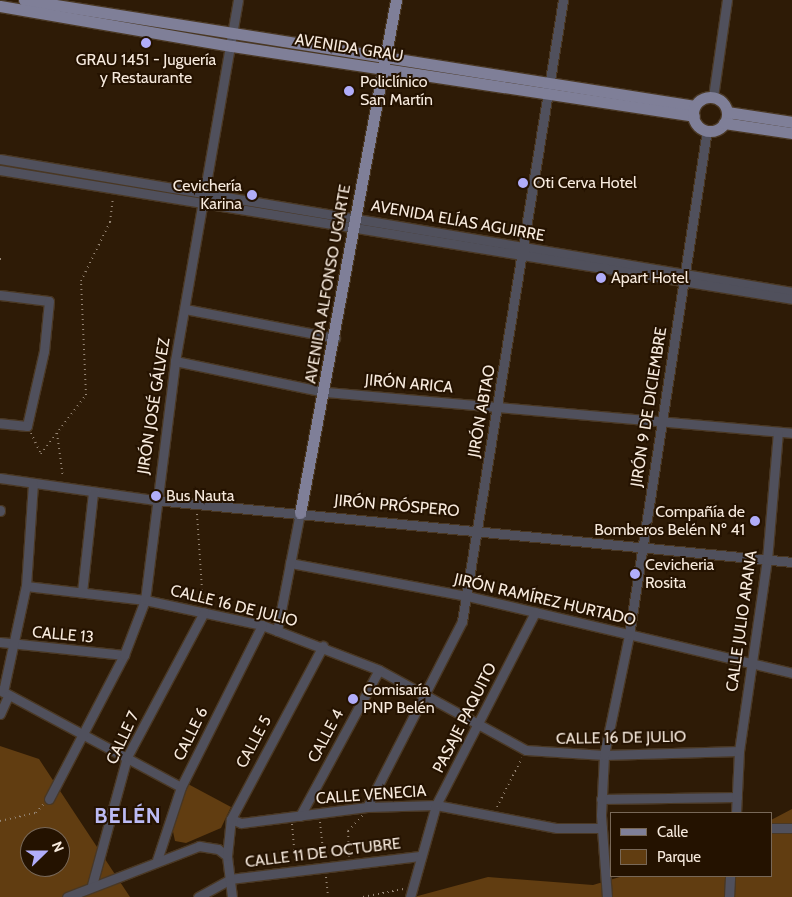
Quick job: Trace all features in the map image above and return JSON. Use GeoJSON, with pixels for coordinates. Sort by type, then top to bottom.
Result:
{"type":"FeatureCollection","features":[{"type":"Feature","properties":{"kind":"main road","name":"AVENIDA GRAU"},"geometry":{"type":"LineString","coordinates":[[24,0],[232,40],[694,112]]}},
{"type":"Feature","properties":{"kind":"main road","name":"AVENIDA ALFONSO UGARTE"},"geometry":{"type":"LineString","coordinates":[[300,513],[325,392],[386,65],[396,0]]}},
{"type":"Feature","properties":{"kind":"main road","name":"AVENIDA ALFONSO UGARTE"},"geometry":{"type":"LineString","coordinates":[[386,65],[397,39],[404,0]]}},
{"type":"Feature","properties":{"kind":"main road","name":"AVENIDA GRAU"},"geometry":{"type":"LineString","coordinates":[[0,6],[85,11]]}},
{"type":"Feature","properties":{"kind":"main road"},"geometry":{"type":"LineString","coordinates":[[726,118],[723,102],[713,97],[702,98],[694,112],[708,130],[726,118],[792,122]]}},
{"type":"Feature","properties":{"kind":"main road"},"geometry":{"type":"LineString","coordinates":[[726,118],[792,134]]}},
{"type":"Feature","properties":{"kind":"street","name":"JIRÓN JOSÉ GÁLVEZ"},"geometry":{"type":"LineString","coordinates":[[49,798],[124,655],[145,600],[155,500],[175,361],[185,309],[201,199],[238,0]]}},
{"type":"Feature","properties":{"kind":"street","name":"JIRÓN ABTAO"},"geometry":{"type":"LineString","coordinates":[[367,807],[427,697],[462,621],[524,252],[562,0]]}},
{"type":"Feature","properties":{"kind":"street"},"geometry":{"type":"LineString","coordinates":[[713,97],[727,0]]}},
{"type":"Feature","properties":{"kind":"street","name":"JIRÓN 9 DE DICIEMBRE"},"geometry":{"type":"LineString","coordinates":[[607,897],[601,799],[604,755],[629,635],[708,130]]}},
{"type":"Feature","properties":{"kind":"street","name":"AVENIDA ELÍAS AGUIRRE"},"geometry":{"type":"LineString","coordinates":[[0,159],[114,188],[201,199]]}},
{"type":"Feature","properties":{"kind":"street","name":"AVENIDA ELÍAS AGUIRRE"},"geometry":{"type":"LineString","coordinates":[[0,170],[61,176],[685,278],[792,292]]}},
{"type":"Feature","properties":{"kind":"street","name":"AVENIDA ELÍAS AGUIRRE"},"geometry":{"type":"LineString","coordinates":[[685,278],[792,299]]}},
{"type":"Feature","properties":{"kind":"street"},"geometry":{"type":"LineString","coordinates":[[0,295],[49,301],[44,351],[27,426],[0,423]]}},
{"type":"Feature","properties":{"kind":"street"},"geometry":{"type":"LineString","coordinates":[[185,309],[335,338]]}},
{"type":"Feature","properties":{"kind":"street","name":"JIRÓN ARICA"},"geometry":{"type":"LineString","coordinates":[[175,361],[325,392],[498,406],[662,423],[792,432]]}},
{"type":"Feature","properties":{"kind":"street","name":"CALLE JULIO ARANA"},"geometry":{"type":"LineString","coordinates":[[736,812],[739,751],[767,560],[778,432]]}},
{"type":"Feature","properties":{"kind":"street","name":"JIRÓN PRÓSPERO"},"geometry":{"type":"LineString","coordinates":[[0,478],[155,500],[477,528],[792,562]]}},
{"type":"Feature","properties":{"kind":"street"},"geometry":{"type":"LineString","coordinates":[[0,714],[16,645],[26,586],[33,483]]}},
{"type":"Feature","properties":{"kind":"street"},"geometry":{"type":"LineString","coordinates":[[82,592],[93,492]]}},
{"type":"Feature","properties":{"kind":"street"},"geometry":{"type":"LineString","coordinates":[[277,631],[300,513]]}},
{"type":"Feature","properties":{"kind":"street","name":"JIRÓN RAMÍREZ HURTADO"},"geometry":{"type":"LineString","coordinates":[[290,563],[467,596],[792,673]]}},
{"type":"Feature","properties":{"kind":"street","name":"CALLE 16 DE JULIO"},"geometry":{"type":"LineString","coordinates":[[26,586],[145,600],[262,625],[323,646],[378,670],[526,750],[604,755],[739,751]]}},
{"type":"Feature","properties":{"kind":"street","name":"CALLE 7"},"geometry":{"type":"LineString","coordinates":[[92,885],[127,757],[204,612]]}},
{"type":"Feature","properties":{"kind":"street","name":"PASAJE PAQUITO"},"geometry":{"type":"LineString","coordinates":[[411,892],[436,805],[479,726],[535,612]]}},
{"type":"Feature","properties":{"kind":"street","name":"CALLE 6"},"geometry":{"type":"LineString","coordinates":[[157,860],[181,787],[262,625]]}},
{"type":"Feature","properties":{"kind":"street","name":"CALLE 13"},"geometry":{"type":"LineString","coordinates":[[0,642],[124,655]]}},
{"type":"Feature","properties":{"kind":"street","name":"CALLE 5"},"geometry":{"type":"LineString","coordinates":[[232,897],[227,856],[231,819],[323,646]]}},
{"type":"Feature","properties":{"kind":"street","name":"CALLE 4"},"geometry":{"type":"LineString","coordinates":[[296,816],[378,670]]}},
{"type":"Feature","properties":{"kind":"street"},"geometry":{"type":"LineString","coordinates":[[4,693],[84,733],[181,787]]}},
{"type":"Feature","properties":{"kind":"street"},"geometry":{"type":"LineString","coordinates":[[601,799],[737,797]]}},
{"type":"Feature","properties":{"kind":"street","name":"CALLE VENECIA"},"geometry":{"type":"LineString","coordinates":[[231,819],[241,823],[367,807],[436,805],[557,828],[602,828]]}},
{"type":"Feature","properties":{"kind":"street"},"geometry":{"type":"LineString","coordinates":[[772,828],[792,828]]}},
{"type":"Feature","properties":{"kind":"street"},"geometry":{"type":"LineString","coordinates":[[67,897],[92,885],[157,860],[207,845],[227,856]]}},
{"type":"Feature","properties":{"kind":"street","name":"CALLE 11 DE OCTUBRE"},"geometry":{"type":"LineString","coordinates":[[230,879],[350,866],[420,856]]}},
{"type":"Feature","properties":{"kind":"street"},"geometry":{"type":"LineString","coordinates":[[729,897],[730,877]]}},
{"type":"Feature","properties":{"kind":"street"},"geometry":{"type":"LineString","coordinates":[[198,897],[230,879]]}},
{"type":"Feature","properties":{"kind":"path"},"geometry":{"type":"LineString","coordinates":[[27,426],[40,454],[86,395],[81,281],[110,222],[114,188]]}},
{"type":"Feature","properties":{"kind":"path"},"geometry":{"type":"LineString","coordinates":[[57,433],[65,488]]}},
{"type":"Feature","properties":{"kind":"path"},"geometry":{"type":"LineString","coordinates":[[196,504],[204,612]]}},
{"type":"Feature","properties":{"kind":"path"},"geometry":{"type":"LineString","coordinates":[[492,817],[526,750]]}},
{"type":"Feature","properties":{"kind":"path"},"geometry":{"type":"LineString","coordinates":[[0,821],[36,813],[49,798]]}},
{"type":"Feature","properties":{"kind":"path"},"geometry":{"type":"LineString","coordinates":[[350,866],[348,831],[367,807]]}},
{"type":"Feature","properties":{"kind":"path"},"geometry":{"type":"LineString","coordinates":[[320,813],[328,897]]}},
{"type":"Feature","properties":{"kind":"path"},"geometry":{"type":"LineString","coordinates":[[296,816],[296,872]]}},
{"type":"Feature","properties":{"kind":"path"},"geometry":{"type":"LineString","coordinates":[[363,897],[411,892]]}},
{"type":"Feature","properties":{"kind":"green space"},"geometry":{"type":"Polygon","coordinates":[[[0,746],[39,759],[130,897],[0,897],[0,746]]]}},
{"type":"Feature","properties":{"kind":"green space"},"geometry":{"type":"Polygon","coordinates":[[[188,784],[231,807],[221,828],[186,843],[175,841],[172,827],[188,784]]]}},
{"type":"Feature","properties":{"kind":"green space"},"geometry":{"type":"Polygon","coordinates":[[[792,809],[792,897],[414,897],[488,877],[593,885],[620,877],[772,877],[772,819],[792,809]]]}},
{"type":"Feature","properties":{"kind":"place","name":"GRAU 1451 - Juguería y Restaurante"},"geometry":{"type":"Point","coordinates":[146,43]}},
{"type":"Feature","properties":{"kind":"place","name":"Policlínico San Martín"},"geometry":{"type":"Point","coordinates":[349,91]}},
{"type":"Feature","properties":{"kind":"place","name":"Oti Cerva Hotel"},"geometry":{"type":"Point","coordinates":[523,183]}},
{"type":"Feature","properties":{"kind":"place","name":"Cevichería Karina"},"geometry":{"type":"Point","coordinates":[252,195]}},
{"type":"Feature","properties":{"kind":"place","name":"Apart Hotel"},"geometry":{"type":"Point","coordinates":[601,278]}},
{"type":"Feature","properties":{"kind":"place","name":"Bus Nauta"},"geometry":{"type":"Point","coordinates":[156,496]}},
{"type":"Feature","properties":{"kind":"place","name":"Compañía de Bomberos Belén Nº 41"},"geometry":{"type":"Point","coordinates":[755,521]}},
{"type":"Feature","properties":{"kind":"place","name":"Cevicheria Rosita"},"geometry":{"type":"Point","coordinates":[635,574]}},
{"type":"Feature","properties":{"kind":"place","name":"Comisaría PNP Belén"},"geometry":{"type":"Point","coordinates":[353,699]}},
{"type":"Feature","properties":{"kind":"district","name":"BELÉN"},"geometry":{"type":"Point","coordinates":[128,816]}}]}
